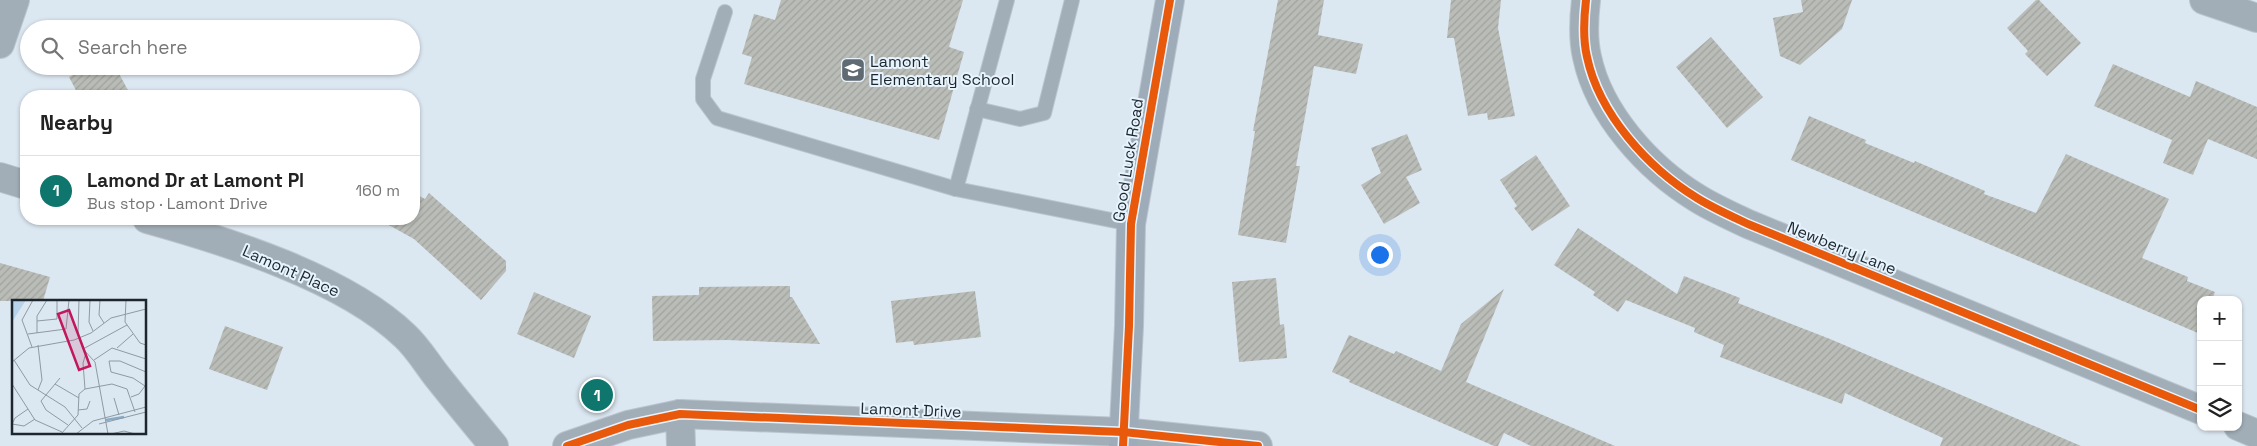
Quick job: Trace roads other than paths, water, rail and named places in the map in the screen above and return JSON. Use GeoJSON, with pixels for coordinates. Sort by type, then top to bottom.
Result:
{"type":"FeatureCollection","features":[{"type":"Feature","properties":{"kind":"main road","name":"Good Luck Road"},"geometry":{"type":"LineString","coordinates":[[1123,439],[1129,326],[1131,224],[1170,0]]}},
{"type":"Feature","properties":{"kind":"street"},"geometry":{"type":"LineString","coordinates":[[0,44],[14,0]]}},
{"type":"Feature","properties":{"kind":"street","name":"Newberry Lane"},"geometry":{"type":"LineString","coordinates":[[1586,0],[1586,56],[1600,95],[1632,141],[1666,175],[1697,198],[1748,224],[2197,408]]}},
{"type":"Feature","properties":{"kind":"street"},"geometry":{"type":"LineString","coordinates":[[2204,0],[2257,18]]}},
{"type":"Feature","properties":{"kind":"street"},"geometry":{"type":"LineString","coordinates":[[0,177],[20,183]]}},
{"type":"Feature","properties":{"kind":"street","name":"Lamont Place"},"geometry":{"type":"LineString","coordinates":[[168,225],[215,238],[287,267],[331,286],[373,312],[405,336],[494,446]]}},
{"type":"Feature","properties":{"kind":"street"},"geometry":{"type":"LineString","coordinates":[[680,414],[681,446]]}},
{"type":"Feature","properties":{"kind":"street","name":"Lamont Drive"},"geometry":{"type":"LineString","coordinates":[[566,446],[628,425],[680,414],[1258,446]]}},
{"type":"Feature","properties":{"kind":"street"},"geometry":{"type":"LineString","coordinates":[[2242,428],[2257,434]]}},
{"type":"Feature","properties":{"kind":"lane"},"geometry":{"type":"LineString","coordinates":[[956,190],[1007,0]]}},
{"type":"Feature","properties":{"kind":"lane"},"geometry":{"type":"LineString","coordinates":[[977,109],[1020,119],[1044,113],[1072,0]]}},
{"type":"Feature","properties":{"kind":"lane"},"geometry":{"type":"LineString","coordinates":[[725,12],[703,78],[704,99],[716,118],[956,190],[1131,224]]}},
{"type":"Feature","properties":{"kind":"place","name":"Lamont Elementary School"},"geometry":{"type":"Point","coordinates":[853,70]}},
{"type":"Feature","properties":{"kind":"place","name":"Lamond Dr at Lamont Pl"},"geometry":{"type":"Point","coordinates":[597,395]}}]}
